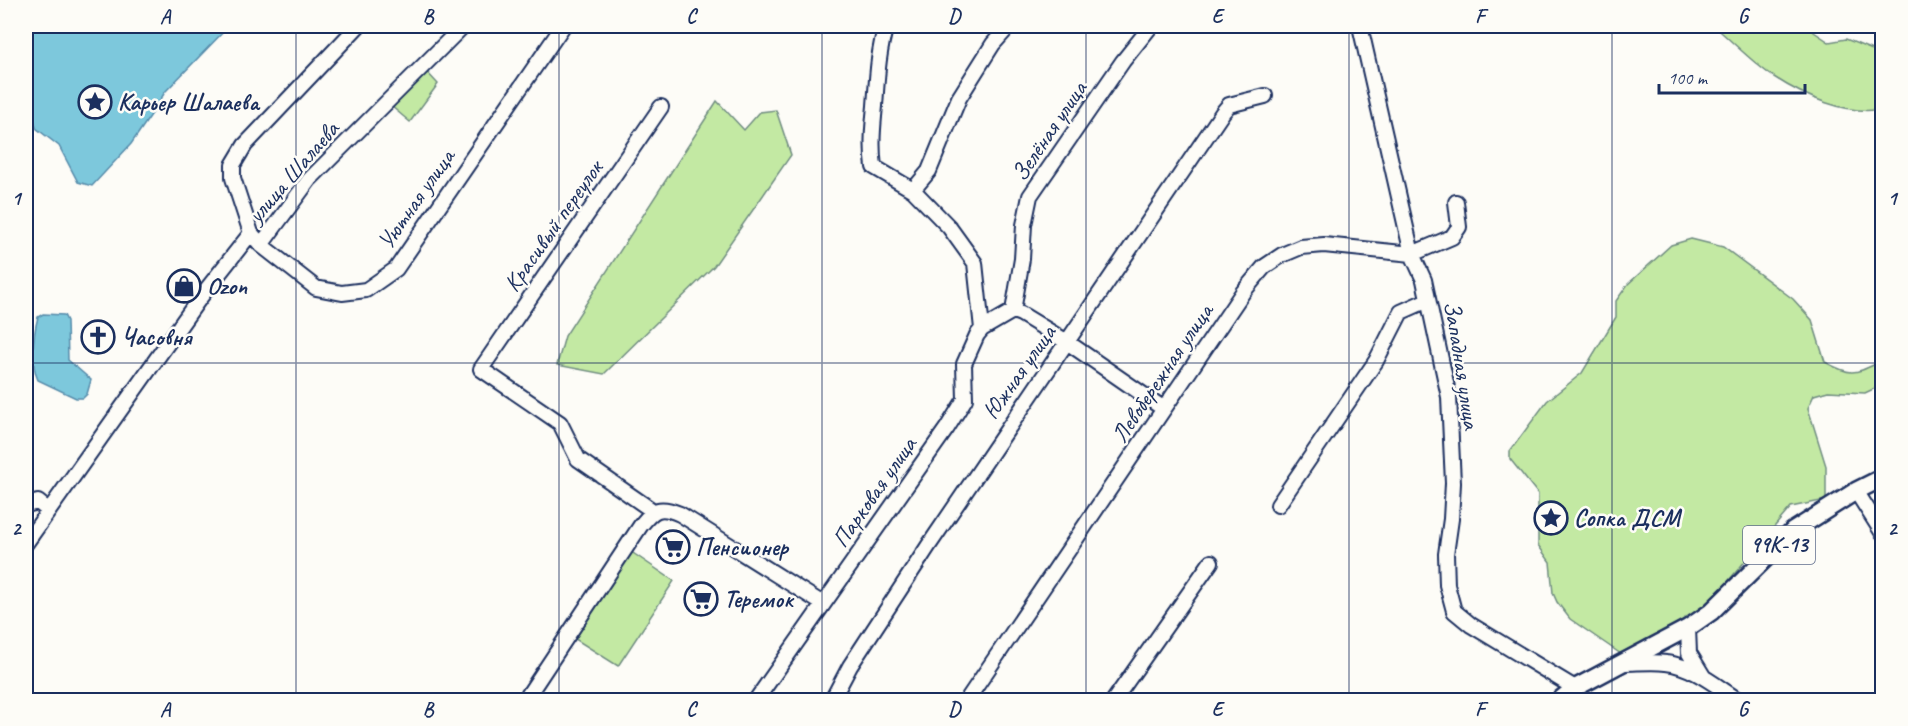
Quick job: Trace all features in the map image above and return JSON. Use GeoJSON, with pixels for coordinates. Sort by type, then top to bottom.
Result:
{"type":"FeatureCollection","features":[{"type":"Feature","properties":{"kind":"main road","name":"99К-13"},"geometry":{"type":"LineString","coordinates":[[1621,663],[1688,628],[1711,612],[1793,531],[1856,491],[1882,478]]}},
{"type":"Feature","properties":{"kind":"main road"},"geometry":{"type":"LineString","coordinates":[[1560,700],[1575,688],[1621,663]]}},
{"type":"Feature","properties":{"kind":"street"},"geometry":{"type":"LineString","coordinates":[[251,233],[234,178],[233,165],[245,145],[358,26]]}},
{"type":"Feature","properties":{"kind":"street","name":"улица Шалаева"},"geometry":{"type":"LineString","coordinates":[[26,543],[199,299],[251,233],[261,245],[309,180],[463,26]]}},
{"type":"Feature","properties":{"kind":"street","name":"Уютная улица"},"geometry":{"type":"LineString","coordinates":[[261,245],[316,288],[342,293],[366,291],[396,269],[563,26]]}},
{"type":"Feature","properties":{"kind":"street"},"geometry":{"type":"LineString","coordinates":[[885,26],[881,42],[871,151],[874,167],[913,190],[949,227],[975,263],[982,329],[1013,311],[1021,314],[1067,342],[1164,409]]}},
{"type":"Feature","properties":{"kind":"street"},"geometry":{"type":"LineString","coordinates":[[913,190],[929,171],[959,98],[993,44],[1009,26]]}},
{"type":"Feature","properties":{"kind":"street","name":"Зелёная улица"},"geometry":{"type":"LineString","coordinates":[[1013,311],[1030,196],[1123,61],[1151,26]]}},
{"type":"Feature","properties":{"kind":"street","name":"Западная улица"},"geometry":{"type":"LineString","coordinates":[[1360,26],[1412,254],[1424,280],[1449,397],[1453,483],[1446,554],[1447,585],[1454,611],[1472,625],[1575,688]]}},
{"type":"Feature","properties":{"kind":"street","name":"Южная улица"},"geometry":{"type":"LineString","coordinates":[[832,700],[850,666],[929,545],[1223,112],[1229,105],[1265,96]]}},
{"type":"Feature","properties":{"kind":"street","name":"Красивый переулок"},"geometry":{"type":"LineString","coordinates":[[653,511],[578,459],[560,423],[481,369],[661,107]]}},
{"type":"Feature","properties":{"kind":"street","name":"Левобережная улица"},"geometry":{"type":"LineString","coordinates":[[967,700],[1243,292],[1264,267],[1282,255],[1301,247],[1324,245],[1412,254],[1452,237],[1459,227],[1456,202]]}},
{"type":"Feature","properties":{"kind":"street"},"geometry":{"type":"LineString","coordinates":[[1278,505],[1376,361],[1401,312],[1428,300]]}},
{"type":"Feature","properties":{"kind":"street","name":"Парковая улица"},"geometry":{"type":"LineString","coordinates":[[756,700],[965,399],[964,364],[982,329]]}},
{"type":"Feature","properties":{"kind":"street"},"geometry":{"type":"LineString","coordinates":[[1856,491],[1882,532]]}},
{"type":"Feature","properties":{"kind":"street"},"geometry":{"type":"LineString","coordinates":[[26,505],[38,502],[49,511]]}},
{"type":"Feature","properties":{"kind":"street"},"geometry":{"type":"LineString","coordinates":[[525,700],[640,525],[653,511],[668,508],[680,514],[824,604]]}},
{"type":"Feature","properties":{"kind":"street"},"geometry":{"type":"LineString","coordinates":[[1114,700],[1211,562]]}},
{"type":"Feature","properties":{"kind":"street"},"geometry":{"type":"LineString","coordinates":[[1688,628],[1689,653],[1704,678]]}},
{"type":"Feature","properties":{"kind":"street"},"geometry":{"type":"LineString","coordinates":[[1621,663],[1666,663],[1684,668],[1738,700]]}},
{"type":"Feature","properties":{"kind":"green space"},"geometry":{"type":"Polygon","coordinates":[[[1714,26],[1808,26],[1829,42],[1846,39],[1882,54],[1882,109],[1855,110],[1841,107],[1798,91],[1751,60],[1714,26]]]}},
{"type":"Feature","properties":{"kind":"green space"},"geometry":{"type":"Polygon","coordinates":[[[426,71],[438,84],[410,122],[391,106],[426,71]]]}},
{"type":"Feature","properties":{"kind":"green space"},"geometry":{"type":"Polygon","coordinates":[[[717,101],[744,130],[760,112],[776,110],[791,155],[714,266],[604,374],[557,365],[565,336],[717,101]]]}},
{"type":"Feature","properties":{"kind":"green space"},"geometry":{"type":"Polygon","coordinates":[[[1691,239],[1723,247],[1793,299],[1812,320],[1825,362],[1842,370],[1854,372],[1882,361],[1882,385],[1865,393],[1828,391],[1814,395],[1808,408],[1826,466],[1826,500],[1791,507],[1719,592],[1669,635],[1621,654],[1570,619],[1557,602],[1553,593],[1550,562],[1538,545],[1538,494],[1510,459],[1510,451],[1547,401],[1582,373],[1616,317],[1616,301],[1628,284],[1671,245],[1691,239]]]}},
{"type":"Feature","properties":{"kind":"green space"},"geometry":{"type":"Polygon","coordinates":[[[627,549],[674,581],[618,666],[572,637],[627,549]]]}},
{"type":"Feature","properties":{"kind":"water","name":"Карьер Шалаева"},"geometry":{"type":"Polygon","coordinates":[[[26,26],[229,26],[165,92],[131,144],[92,186],[78,182],[59,146],[36,128],[26,82],[26,26]]]}},
{"type":"Feature","properties":{"kind":"water"},"geometry":{"type":"Polygon","coordinates":[[[43,314],[64,315],[67,321],[68,360],[91,380],[87,394],[83,398],[76,398],[38,380],[33,357],[34,341],[38,317],[43,314]]]}},
{"type":"Feature","properties":{"kind":"place","name":"Карьер Шалаева"},"geometry":{"type":"Point","coordinates":[95,102]}},
{"type":"Feature","properties":{"kind":"place","name":"Ozon"},"geometry":{"type":"Point","coordinates":[184,286]}},
{"type":"Feature","properties":{"kind":"place","name":"Часовня"},"geometry":{"type":"Point","coordinates":[98,337]}},
{"type":"Feature","properties":{"kind":"place","name":"Сопка ДСМ"},"geometry":{"type":"Point","coordinates":[1551,518]}},
{"type":"Feature","properties":{"kind":"place","name":"Пенсионер"},"geometry":{"type":"Point","coordinates":[673,547]}},
{"type":"Feature","properties":{"kind":"place","name":"Теремок"},"geometry":{"type":"Point","coordinates":[701,599]}}]}
